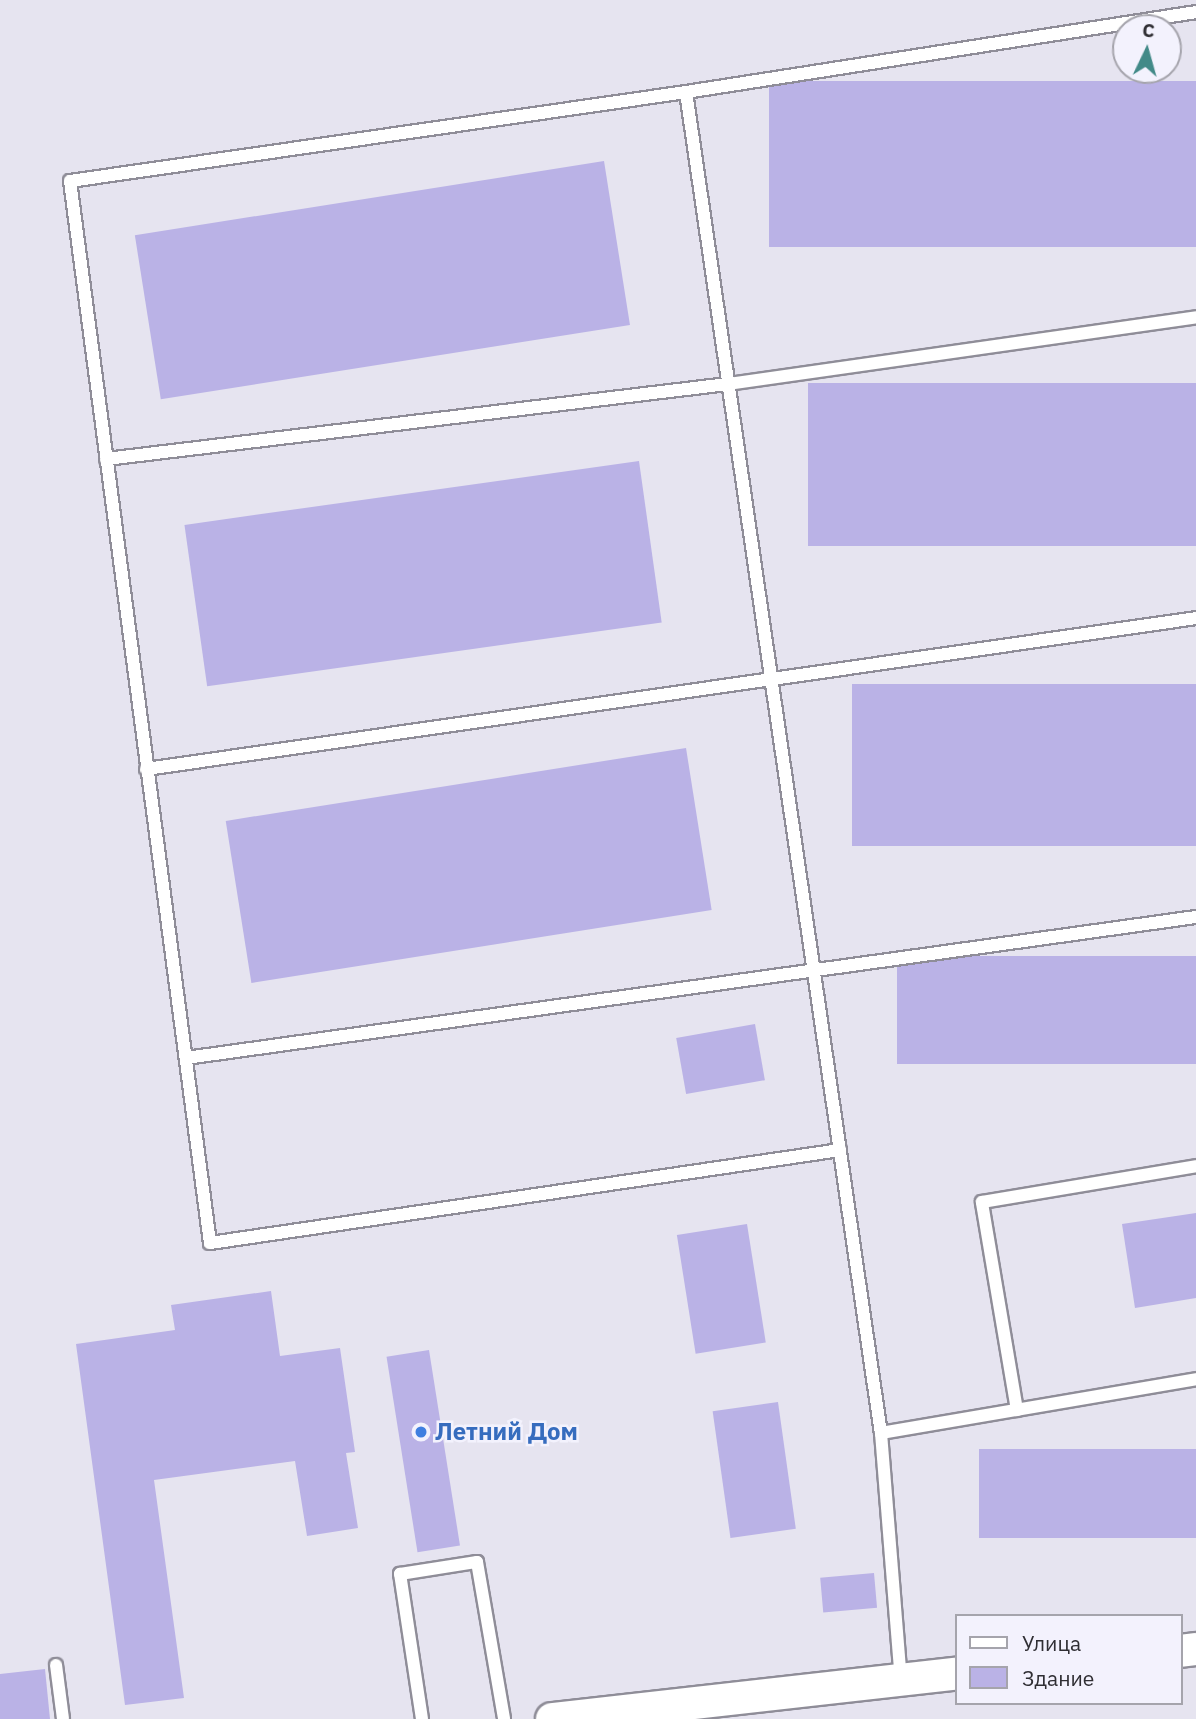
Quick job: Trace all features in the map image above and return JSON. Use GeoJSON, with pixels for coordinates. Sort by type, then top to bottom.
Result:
{"type":"FeatureCollection","features":[{"type":"Feature","properties":{"kind":"street"},"geometry":{"type":"LineString","coordinates":[[552,1719],[954,1674]]}},
{"type":"Feature","properties":{"kind":"lane"},"geometry":{"type":"LineString","coordinates":[[840,1150],[211,1243],[70,181],[686,92],[1196,12]]}},
{"type":"Feature","properties":{"kind":"lane"},"geometry":{"type":"LineString","coordinates":[[686,92],[881,1433],[901,1679]]}},
{"type":"Feature","properties":{"kind":"lane"},"geometry":{"type":"LineString","coordinates":[[106,459],[728,384],[1196,317]]}},
{"type":"Feature","properties":{"kind":"lane"},"geometry":{"type":"LineString","coordinates":[[146,769],[1196,618]]}},
{"type":"Feature","properties":{"kind":"lane"},"geometry":{"type":"LineString","coordinates":[[187,1058],[1196,917]]}},
{"type":"Feature","properties":{"kind":"lane"},"geometry":{"type":"LineString","coordinates":[[1017,1410],[982,1202],[1196,1166]]}},
{"type":"Feature","properties":{"kind":"lane"},"geometry":{"type":"LineString","coordinates":[[881,1433],[1196,1379]]}},
{"type":"Feature","properties":{"kind":"lane"},"geometry":{"type":"LineString","coordinates":[[422,1719],[400,1574],[477,1562],[503,1719]]}},
{"type":"Feature","properties":{"kind":"lane"},"geometry":{"type":"LineString","coordinates":[[55,1665],[63,1719]]}},
{"type":"Feature","properties":{"kind":"building"},"geometry":{"type":"Polygon","coordinates":[[[769,81],[1112,81],[1112,84],[1182,84],[1182,81],[1196,81],[1196,247],[769,247],[769,81]]]}},
{"type":"Feature","properties":{"kind":"building"},"geometry":{"type":"Polygon","coordinates":[[[604,161],[630,325],[161,399],[135,235],[604,161]]]}},
{"type":"Feature","properties":{"kind":"building"},"geometry":{"type":"Polygon","coordinates":[[[808,383],[1196,383],[1196,546],[808,546],[808,383]]]}},
{"type":"Feature","properties":{"kind":"building"},"geometry":{"type":"Polygon","coordinates":[[[639,461],[662,622],[207,686],[184,525],[639,461]]]}},
{"type":"Feature","properties":{"kind":"building"},"geometry":{"type":"Polygon","coordinates":[[[852,684],[1196,684],[1196,846],[852,846],[852,684]]]}},
{"type":"Feature","properties":{"kind":"building"},"geometry":{"type":"Polygon","coordinates":[[[686,748],[712,910],[251,983],[226,821],[686,748]]]}},
{"type":"Feature","properties":{"kind":"building"},"geometry":{"type":"Polygon","coordinates":[[[897,956],[1196,956],[1196,1064],[897,1064],[897,956]]]}},
{"type":"Feature","properties":{"kind":"building"},"geometry":{"type":"Polygon","coordinates":[[[755,1024],[765,1080],[686,1094],[676,1038],[755,1024]]]}},
{"type":"Feature","properties":{"kind":"building"},"geometry":{"type":"Polygon","coordinates":[[[1196,1213],[1196,1298],[1135,1308],[1122,1224],[1196,1213]]]}},
{"type":"Feature","properties":{"kind":"building"},"geometry":{"type":"Polygon","coordinates":[[[747,1224],[766,1343],[696,1354],[677,1235],[747,1224]]]}},
{"type":"Feature","properties":{"kind":"building"},"geometry":{"type":"Polygon","coordinates":[[[271,1291],[280,1356],[340,1348],[355,1452],[346,1453],[358,1528],[307,1536],[295,1461],[154,1480],[184,1698],[125,1705],[76,1344],[175,1330],[171,1305],[271,1291]]]}},
{"type":"Feature","properties":{"kind":"building"},"geometry":{"type":"Polygon","coordinates":[[[429,1350],[460,1546],[418,1552],[387,1357],[429,1350]]]}},
{"type":"Feature","properties":{"kind":"building"},"geometry":{"type":"Polygon","coordinates":[[[778,1402],[796,1529],[730,1538],[713,1411],[778,1402]]]}},
{"type":"Feature","properties":{"kind":"building"},"geometry":{"type":"Polygon","coordinates":[[[979,1449],[1196,1449],[1196,1538],[979,1538],[979,1449]]]}},
{"type":"Feature","properties":{"kind":"building"},"geometry":{"type":"Polygon","coordinates":[[[874,1573],[877,1608],[823,1613],[820,1578],[874,1573]]]}},
{"type":"Feature","properties":{"kind":"building"},"geometry":{"type":"Polygon","coordinates":[[[45,1669],[50,1719],[0,1719],[0,1674],[45,1669]]]}},
{"type":"Feature","properties":{"kind":"place","name":"Летний Дом"},"geometry":{"type":"Point","coordinates":[421,1432]}}]}
